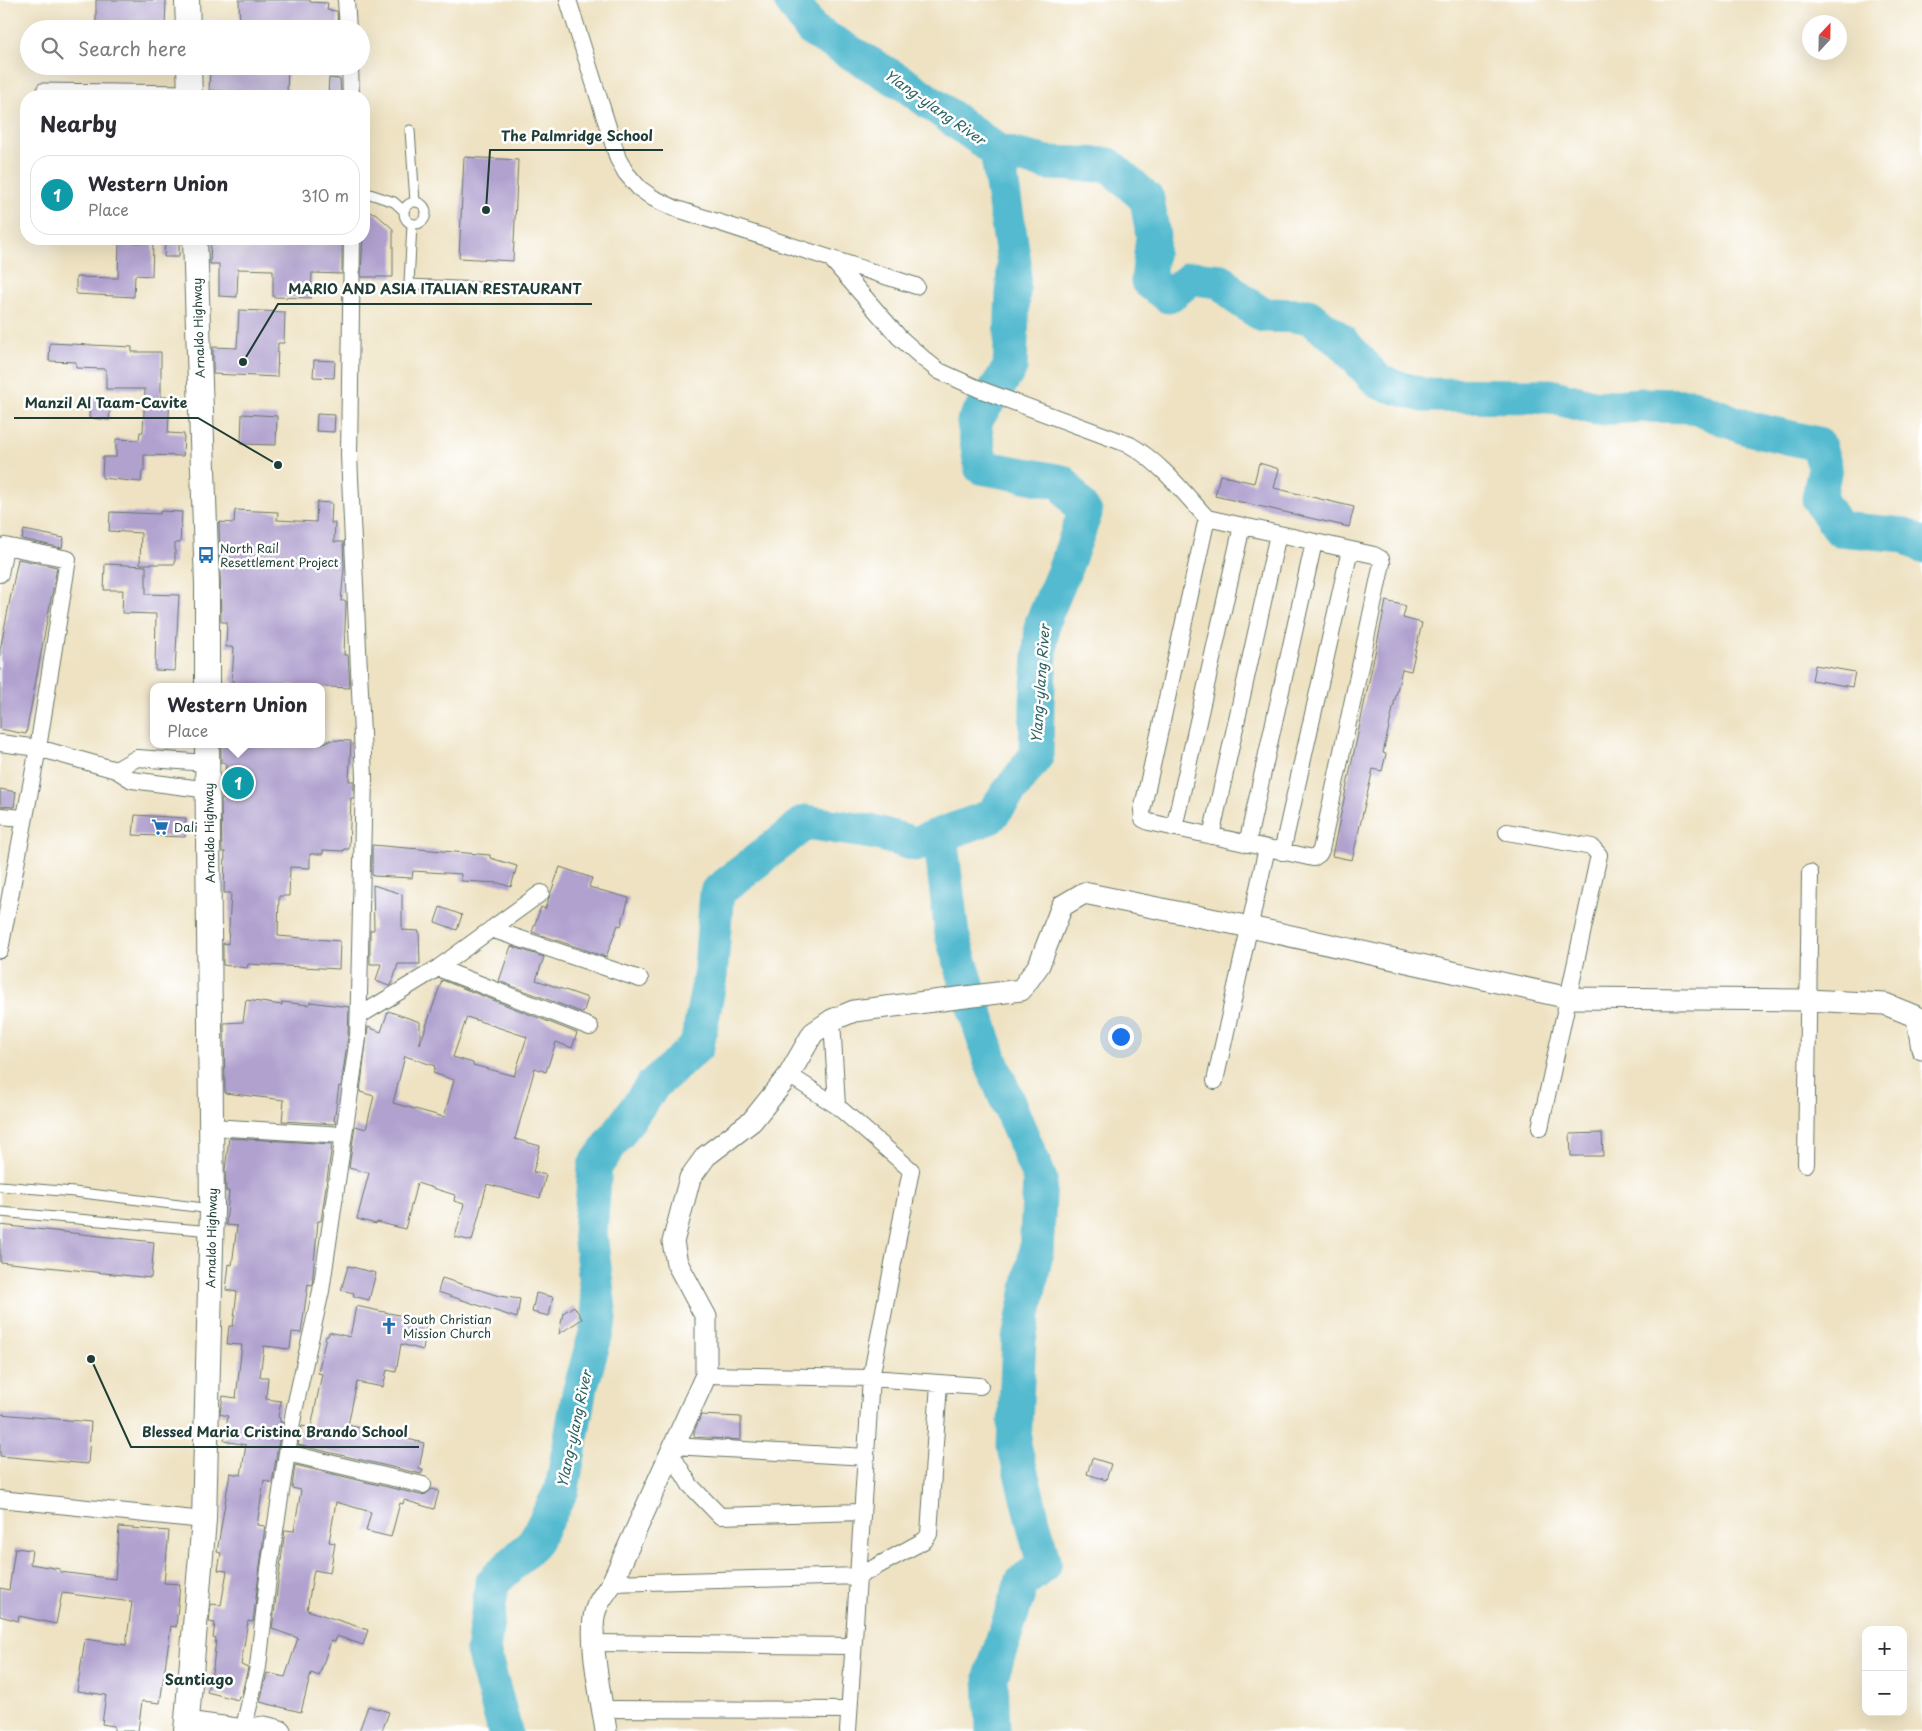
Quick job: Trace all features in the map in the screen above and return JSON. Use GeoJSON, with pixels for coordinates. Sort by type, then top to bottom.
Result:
{"type":"FeatureCollection","features":[{"type":"Feature","properties":{"kind":"main road"},"geometry":{"type":"LineString","coordinates":[[187,0],[188,20]]}},
{"type":"Feature","properties":{"kind":"main road"},"geometry":{"type":"LineString","coordinates":[[189,75],[190,90]]}},
{"type":"Feature","properties":{"kind":"main road","name":"Arnaldo Highway"},"geometry":{"type":"LineString","coordinates":[[195,245],[207,584],[207,683]]}},
{"type":"Feature","properties":{"kind":"main road","name":"Arnaldo Highway"},"geometry":{"type":"LineString","coordinates":[[187,1727],[204,1520],[212,1220],[209,790],[207,753]]}},
{"type":"Feature","properties":{"kind":"street"},"geometry":{"type":"LineString","coordinates":[[346,0],[347,20]]}},
{"type":"Feature","properties":{"kind":"street"},"geometry":{"type":"LineString","coordinates":[[568,0],[615,152],[626,173],[639,188],[653,198],[674,208],[916,286]]}},
{"type":"Feature","properties":{"kind":"street"},"geometry":{"type":"LineString","coordinates":[[350,75],[351,90]]}},
{"type":"Feature","properties":{"kind":"street"},"geometry":{"type":"LineString","coordinates":[[244,1731],[258,1668],[268,1569],[294,1411],[321,1291],[358,1038],[364,777],[348,456],[352,245]]}},
{"type":"Feature","properties":{"kind":"street"},"geometry":{"type":"LineString","coordinates":[[831,259],[912,350],[939,371],[978,388],[1130,445],[1146,454],[1159,465],[1207,518],[1378,556],[1381,559],[1382,567],[1321,850],[1313,858],[1174,828],[1143,819],[1142,811],[1207,518]]}},
{"type":"Feature","properties":{"kind":"street"},"geometry":{"type":"LineString","coordinates":[[1174,828],[1242,526]]}},
{"type":"Feature","properties":{"kind":"street"},"geometry":{"type":"LineString","coordinates":[[1211,836],[1278,534]]}},
{"type":"Feature","properties":{"kind":"street"},"geometry":{"type":"LineString","coordinates":[[1247,844],[1314,542]]}},
{"type":"Feature","properties":{"kind":"street"},"geometry":{"type":"LineString","coordinates":[[0,574],[6,546],[68,559],[38,748],[24,818],[7,880],[0,949]]}},
{"type":"Feature","properties":{"kind":"street"},"geometry":{"type":"LineString","coordinates":[[1215,1081],[1250,927],[1275,850],[1350,550]]}},
{"type":"Feature","properties":{"kind":"street"},"geometry":{"type":"LineString","coordinates":[[0,743],[38,748],[116,770],[132,780],[209,790]]}},
{"type":"Feature","properties":{"kind":"street"},"geometry":{"type":"LineString","coordinates":[[116,770],[137,758],[207,753]]}},
{"type":"Feature","properties":{"kind":"street"},"geometry":{"type":"LineString","coordinates":[[0,816],[24,818]]}},
{"type":"Feature","properties":{"kind":"street"},"geometry":{"type":"LineString","coordinates":[[1507,832],[1592,847],[1599,854],[1540,1128]]}},
{"type":"Feature","properties":{"kind":"street"},"geometry":{"type":"LineString","coordinates":[[1806,1164],[1810,873]]}},
{"type":"Feature","properties":{"kind":"street"},"geometry":{"type":"LineString","coordinates":[[359,1016],[438,968],[541,893]]}},
{"type":"Feature","properties":{"kind":"street"},"geometry":{"type":"LineString","coordinates":[[606,1731],[594,1643],[593,1622],[596,1608],[612,1582],[706,1375],[706,1317],[677,1263],[673,1242],[690,1178],[706,1156],[752,1121],[789,1075],[813,1033],[832,1020],[854,1011],[1021,990],[1039,966],[1062,906],[1084,893],[1250,927],[1569,998],[1808,1000],[1885,1004],[1920,1015],[1922,1049]]}},
{"type":"Feature","properties":{"kind":"street"},"geometry":{"type":"LineString","coordinates":[[491,930],[640,979]]}},
{"type":"Feature","properties":{"kind":"street"},"geometry":{"type":"LineString","coordinates":[[438,968],[590,1027]]}},
{"type":"Feature","properties":{"kind":"street"},"geometry":{"type":"LineString","coordinates":[[832,1020],[837,1106]]}},
{"type":"Feature","properties":{"kind":"street"},"geometry":{"type":"LineString","coordinates":[[789,1075],[837,1106],[911,1170],[871,1378],[848,1731]]}},
{"type":"Feature","properties":{"kind":"street"},"geometry":{"type":"LineString","coordinates":[[212,1127],[344,1135]]}},
{"type":"Feature","properties":{"kind":"street"},"geometry":{"type":"LineString","coordinates":[[706,1375],[871,1378],[980,1386]]}},
{"type":"Feature","properties":{"kind":"street"},"geometry":{"type":"LineString","coordinates":[[612,1582],[859,1576],[927,1538],[930,1524],[939,1383]]}},
{"type":"Feature","properties":{"kind":"street"},"geometry":{"type":"LineString","coordinates":[[672,1449],[867,1457]]}},
{"type":"Feature","properties":{"kind":"street"},"geometry":{"type":"LineString","coordinates":[[672,1449],[690,1485],[720,1516],[862,1512]]}},
{"type":"Feature","properties":{"kind":"street"},"geometry":{"type":"LineString","coordinates":[[287,1453],[424,1485]]}},
{"type":"Feature","properties":{"kind":"street"},"geometry":{"type":"LineString","coordinates":[[0,1499],[204,1520]]}},
{"type":"Feature","properties":{"kind":"street"},"geometry":{"type":"LineString","coordinates":[[594,1643],[853,1646]]}},
{"type":"Feature","properties":{"kind":"street"},"geometry":{"type":"LineString","coordinates":[[603,1709],[849,1710]]}},
{"type":"Feature","properties":{"kind":"street"},"geometry":{"type":"LineString","coordinates":[[187,1727],[244,1731],[264,1727],[280,1731]]}},
{"type":"Feature","properties":{"kind":"lane"},"geometry":{"type":"LineString","coordinates":[[42,88],[101,90]]}},
{"type":"Feature","properties":{"kind":"lane"},"geometry":{"type":"LineString","coordinates":[[410,130],[415,202]]}},
{"type":"Feature","properties":{"kind":"lane"},"geometry":{"type":"LineString","coordinates":[[370,194],[394,202],[404,211],[406,221],[412,224],[419,223],[426,215],[422,205],[415,202],[408,204],[404,211]]}},
{"type":"Feature","properties":{"kind":"lane"},"geometry":{"type":"LineString","coordinates":[[412,224],[409,284],[504,288]]}},
{"type":"Feature","properties":{"kind":"lane"},"geometry":{"type":"LineString","coordinates":[[0,1186],[74,1192],[212,1220]]}},
{"type":"Feature","properties":{"kind":"lane"},"geometry":{"type":"LineString","coordinates":[[0,1212],[212,1220]]}},
{"type":"Feature","properties":{"kind":"building"},"geometry":{"type":"Polygon","coordinates":[[[96,0],[166,0],[165,20],[96,20],[96,0]]]}},
{"type":"Feature","properties":{"kind":"building"},"geometry":{"type":"Polygon","coordinates":[[[239,0],[310,0],[310,2],[328,3],[327,10],[337,11],[338,20],[240,20],[239,0]]]}},
{"type":"Feature","properties":{"kind":"building"},"geometry":{"type":"Polygon","coordinates":[[[210,75],[288,75],[287,90],[209,90],[210,75]]]}},
{"type":"Feature","properties":{"kind":"building"},"geometry":{"type":"Polygon","coordinates":[[[329,78],[340,79],[341,90],[328,90],[329,78]]]}},
{"type":"Feature","properties":{"kind":"building"},"geometry":{"type":"Polygon","coordinates":[[[464,157],[518,160],[513,261],[459,258],[464,157]]]}},
{"type":"Feature","properties":{"kind":"building"},"geometry":{"type":"Polygon","coordinates":[[[370,213],[375,213],[393,229],[393,277],[361,277],[362,245],[370,245],[370,213]]]}},
{"type":"Feature","properties":{"kind":"building"},"geometry":{"type":"Polygon","coordinates":[[[119,245],[153,245],[152,276],[135,275],[134,297],[76,294],[76,277],[118,278],[119,245]]]}},
{"type":"Feature","properties":{"kind":"building"},"geometry":{"type":"Polygon","coordinates":[[[165,245],[179,245],[179,257],[164,257],[165,245]]]}},
{"type":"Feature","properties":{"kind":"building"},"geometry":{"type":"Polygon","coordinates":[[[211,245],[342,245],[342,274],[312,273],[311,298],[273,297],[273,270],[238,269],[237,297],[219,296],[219,264],[210,264],[211,245]]]}},
{"type":"Feature","properties":{"kind":"building"},"geometry":{"type":"Polygon","coordinates":[[[239,310],[285,312],[284,343],[278,343],[277,377],[213,374],[213,347],[237,348],[239,310]]]}},
{"type":"Feature","properties":{"kind":"building"},"geometry":{"type":"Polygon","coordinates":[[[50,343],[132,347],[132,352],[161,352],[161,397],[170,397],[168,433],[184,434],[183,456],[144,455],[144,471],[142,471],[141,482],[102,478],[103,457],[116,457],[116,439],[139,440],[140,432],[143,432],[145,389],[106,389],[106,369],[76,368],[76,362],[49,361],[50,343]]]}},
{"type":"Feature","properties":{"kind":"building"},"geometry":{"type":"Polygon","coordinates":[[[314,360],[335,361],[334,378],[313,377],[314,360]]]}},
{"type":"Feature","properties":{"kind":"building"},"geometry":{"type":"Polygon","coordinates":[[[90,399],[111,400],[109,420],[89,418],[90,399]]]}},
{"type":"Feature","properties":{"kind":"building"},"geometry":{"type":"Polygon","coordinates":[[[242,414],[277,416],[276,445],[241,444],[242,414]]]}},
{"type":"Feature","properties":{"kind":"building"},"geometry":{"type":"Polygon","coordinates":[[[317,414],[335,415],[334,432],[316,431],[317,414]]]}},
{"type":"Feature","properties":{"kind":"building"},"geometry":{"type":"Polygon","coordinates":[[[1259,463],[1279,469],[1274,488],[1354,507],[1349,527],[1215,496],[1220,475],[1254,483],[1259,463]]]}},
{"type":"Feature","properties":{"kind":"building"},"geometry":{"type":"Polygon","coordinates":[[[317,502],[332,503],[331,523],[335,523],[334,542],[343,542],[344,568],[341,601],[346,601],[344,655],[348,655],[350,688],[325,687],[325,683],[234,683],[232,681],[234,647],[226,647],[227,622],[221,622],[219,522],[234,523],[235,510],[278,512],[277,520],[316,522],[317,502]]]}},
{"type":"Feature","properties":{"kind":"building"},"geometry":{"type":"Polygon","coordinates":[[[160,511],[182,512],[180,543],[175,543],[175,564],[140,564],[141,533],[109,531],[110,512],[160,514],[160,511]]]}},
{"type":"Feature","properties":{"kind":"building"},"geometry":{"type":"Polygon","coordinates":[[[24,530],[64,538],[62,548],[22,539],[24,530]]]}},
{"type":"Feature","properties":{"kind":"building"},"geometry":{"type":"Polygon","coordinates":[[[18,559],[57,567],[26,734],[0,729],[0,650],[18,559]]]}},
{"type":"Feature","properties":{"kind":"building"},"geometry":{"type":"Polygon","coordinates":[[[105,564],[146,566],[146,594],[179,595],[175,671],[155,670],[156,614],[122,613],[123,590],[104,590],[105,564]]]}},
{"type":"Feature","properties":{"kind":"building"},"geometry":{"type":"Polygon","coordinates":[[[1386,601],[1406,606],[1403,618],[1422,623],[1411,671],[1402,669],[1383,753],[1386,754],[1382,771],[1373,769],[1352,860],[1332,856],[1386,601]]]}},
{"type":"Feature","properties":{"kind":"building"},"geometry":{"type":"Polygon","coordinates":[[[1815,665],[1855,672],[1852,687],[1812,680],[1815,665]]]}},
{"type":"Feature","properties":{"kind":"building"},"geometry":{"type":"Polygon","coordinates":[[[329,740],[351,741],[349,781],[354,781],[354,798],[351,798],[349,849],[344,849],[344,851],[323,850],[323,854],[310,854],[310,868],[290,867],[289,896],[279,896],[278,936],[340,941],[339,969],[248,964],[247,968],[223,965],[223,943],[228,944],[231,893],[224,893],[225,852],[222,852],[221,799],[224,799],[226,763],[221,763],[221,748],[325,748],[325,742],[329,742],[329,740]]]}},
{"type":"Feature","properties":{"kind":"building"},"geometry":{"type":"Polygon","coordinates":[[[0,789],[16,792],[14,807],[0,806],[0,789]]]}},
{"type":"Feature","properties":{"kind":"building","name":"Dali"},"geometry":{"type":"Polygon","coordinates":[[[135,815],[186,818],[185,837],[133,835],[135,815]]]}},
{"type":"Feature","properties":{"kind":"building"},"geometry":{"type":"Polygon","coordinates":[[[372,845],[490,855],[490,858],[517,866],[511,887],[499,883],[461,881],[461,874],[413,871],[412,878],[373,876],[372,845]]]}},
{"type":"Feature","properties":{"kind":"building"},"geometry":{"type":"Polygon","coordinates":[[[560,867],[592,878],[589,887],[629,898],[621,926],[618,925],[606,957],[532,932],[541,907],[545,909],[560,867]]]}},
{"type":"Feature","properties":{"kind":"building"},"geometry":{"type":"Polygon","coordinates":[[[373,885],[402,894],[402,930],[419,931],[420,964],[398,964],[392,984],[389,986],[376,981],[381,964],[370,964],[370,930],[374,930],[373,885]]]}},
{"type":"Feature","properties":{"kind":"building"},"geometry":{"type":"Polygon","coordinates":[[[440,907],[462,915],[457,930],[435,922],[440,907]]]}},
{"type":"Feature","properties":{"kind":"building"},"geometry":{"type":"Polygon","coordinates":[[[511,946],[544,957],[536,980],[588,998],[583,1013],[499,981],[511,946]]]}},
{"type":"Feature","properties":{"kind":"building"},"geometry":{"type":"Polygon","coordinates":[[[442,980],[577,1033],[572,1048],[556,1042],[546,1072],[535,1068],[515,1139],[540,1146],[533,1172],[546,1175],[540,1198],[487,1184],[472,1241],[455,1237],[464,1204],[454,1201],[455,1195],[417,1183],[405,1229],[357,1219],[369,1173],[349,1168],[355,1126],[366,1129],[374,1096],[360,1092],[368,1027],[381,1032],[388,1011],[420,1022],[420,1044],[442,980]],[[467,1017],[453,1057],[473,1063],[473,1065],[514,1076],[527,1037],[467,1017]],[[405,1056],[393,1103],[444,1117],[454,1080],[433,1073],[435,1066],[405,1056]]]}},
{"type":"Feature","properties":{"kind":"building"},"geometry":{"type":"Polygon","coordinates":[[[246,1000],[282,1005],[282,1002],[309,1005],[310,1002],[349,1007],[348,1037],[341,1087],[339,1086],[335,1124],[282,1121],[284,1100],[225,1093],[224,1023],[243,1022],[246,1000]]]}},
{"type":"Feature","properties":{"kind":"building"},"geometry":{"type":"Polygon","coordinates":[[[1602,1133],[1603,1156],[1571,1156],[1570,1134],[1602,1133]]]}},
{"type":"Feature","properties":{"kind":"building"},"geometry":{"type":"Polygon","coordinates":[[[229,1138],[332,1144],[321,1221],[318,1221],[312,1285],[308,1284],[301,1333],[292,1332],[290,1349],[264,1346],[260,1377],[268,1377],[266,1399],[281,1401],[278,1417],[280,1422],[282,1422],[272,1483],[264,1480],[257,1525],[265,1526],[253,1622],[248,1621],[241,1665],[248,1668],[241,1697],[239,1696],[238,1700],[207,1692],[213,1668],[216,1639],[213,1638],[215,1623],[209,1622],[211,1604],[221,1605],[227,1571],[218,1570],[221,1553],[217,1552],[230,1473],[241,1475],[246,1445],[224,1441],[228,1416],[220,1414],[223,1396],[236,1398],[242,1345],[227,1344],[229,1326],[233,1326],[237,1292],[226,1290],[229,1264],[232,1265],[237,1226],[226,1225],[229,1191],[226,1191],[225,1170],[229,1138]]]}},
{"type":"Feature","properties":{"kind":"building"},"geometry":{"type":"Polygon","coordinates":[[[0,1225],[154,1242],[151,1278],[0,1262],[0,1225]]]}},
{"type":"Feature","properties":{"kind":"building"},"geometry":{"type":"Polygon","coordinates":[[[348,1266],[376,1273],[369,1300],[353,1296],[354,1293],[341,1290],[348,1266]]]}},
{"type":"Feature","properties":{"kind":"building"},"geometry":{"type":"Polygon","coordinates":[[[442,1278],[499,1296],[520,1299],[517,1318],[438,1292],[442,1278]]]}},
{"type":"Feature","properties":{"kind":"building"},"geometry":{"type":"Polygon","coordinates":[[[536,1293],[553,1297],[549,1316],[532,1312],[536,1293]]]}},
{"type":"Feature","properties":{"kind":"building"},"geometry":{"type":"Polygon","coordinates":[[[356,1306],[427,1321],[423,1350],[401,1344],[396,1372],[387,1370],[383,1387],[357,1382],[348,1425],[424,1443],[419,1469],[423,1470],[421,1474],[298,1445],[302,1426],[311,1428],[322,1374],[318,1373],[326,1336],[328,1336],[329,1332],[350,1337],[356,1306]]]}},
{"type":"Feature","properties":{"kind":"building"},"geometry":{"type":"Polygon","coordinates":[[[574,1306],[582,1319],[559,1334],[563,1313],[574,1306]]]}},
{"type":"Feature","properties":{"kind":"building"},"geometry":{"type":"Polygon","coordinates":[[[0,1414],[91,1422],[88,1464],[0,1456],[0,1414]]]}},
{"type":"Feature","properties":{"kind":"building"},"geometry":{"type":"Polygon","coordinates":[[[701,1415],[741,1417],[741,1440],[694,1437],[694,1432],[701,1415]]]}},
{"type":"Feature","properties":{"kind":"building"},"geometry":{"type":"Polygon","coordinates":[[[1092,1458],[1111,1464],[1106,1480],[1087,1474],[1092,1458]]]}},
{"type":"Feature","properties":{"kind":"building"},"geometry":{"type":"Polygon","coordinates":[[[295,1465],[421,1495],[426,1494],[432,1489],[439,1491],[434,1509],[404,1500],[403,1504],[400,1503],[391,1537],[366,1531],[371,1512],[336,1502],[329,1542],[335,1543],[330,1573],[314,1570],[307,1610],[368,1630],[363,1645],[337,1636],[335,1642],[331,1641],[319,1676],[311,1673],[301,1712],[260,1702],[267,1673],[285,1677],[298,1638],[272,1629],[285,1530],[294,1531],[301,1490],[292,1488],[295,1465]]]}},
{"type":"Feature","properties":{"kind":"building"},"geometry":{"type":"Polygon","coordinates":[[[119,1527],[169,1531],[164,1583],[180,1584],[176,1627],[171,1626],[160,1703],[142,1701],[138,1731],[114,1731],[114,1726],[102,1724],[106,1695],[77,1691],[85,1639],[126,1645],[132,1602],[62,1593],[56,1624],[19,1616],[18,1621],[0,1616],[0,1588],[9,1590],[15,1548],[32,1550],[30,1564],[60,1569],[60,1572],[115,1579],[119,1527]]]}},
{"type":"Feature","properties":{"kind":"building"},"geometry":{"type":"Polygon","coordinates":[[[368,1706],[389,1712],[382,1731],[359,1731],[368,1706]]]}},
{"type":"Feature","properties":{"kind":"waterway","name":"Ylang-ylang River"},"geometry":{"type":"LineString","coordinates":[[505,1731],[483,1651],[492,1583],[534,1543],[562,1489],[579,1393],[600,1319],[590,1233],[595,1166],[653,1085],[697,1046],[710,977],[717,892],[806,822],[877,833],[915,844],[990,817],[1036,756],[1042,623],[1064,571],[1085,513],[1062,482],[981,467],[974,422],[1010,368],[1014,263],[997,151],[906,85],[812,30],[791,0]]}},
{"type":"Feature","properties":{"kind":"waterway"},"geometry":{"type":"LineString","coordinates":[[997,151],[1048,163],[1109,165],[1147,199],[1153,236],[1148,281],[1168,296],[1192,278],[1221,281],[1239,299],[1263,315],[1308,316],[1340,340],[1379,382],[1423,395],[1550,396],[1597,408],[1641,405],[1692,406],[1747,428],[1818,444],[1825,467],[1819,499],[1839,529],[1905,535],[1922,546]]}},
{"type":"Feature","properties":{"kind":"waterway"},"geometry":{"type":"LineString","coordinates":[[940,835],[952,935],[991,1062],[1040,1179],[1036,1253],[1019,1339],[1014,1445],[1044,1565],[1022,1582],[991,1677],[993,1731]]}},
{"type":"Feature","properties":{"kind":"place","name":"The Palmridge School"},"geometry":{"type":"Point","coordinates":[486,210]}},
{"type":"Feature","properties":{"kind":"place","name":"MARIO AND ASIA ITALIAN RESTAURANT"},"geometry":{"type":"Point","coordinates":[243,362]}},
{"type":"Feature","properties":{"kind":"place","name":"Manzil Al Taam-Cavite"},"geometry":{"type":"Point","coordinates":[278,465]}},
{"type":"Feature","properties":{"kind":"place","name":"North Rail Resettlement Project"},"geometry":{"type":"Point","coordinates":[206,555]}},
{"type":"Feature","properties":{"kind":"place","name":"Western Union"},"geometry":{"type":"Point","coordinates":[238,783]}},
{"type":"Feature","properties":{"kind":"place","name":"Dali"},"geometry":{"type":"Point","coordinates":[160,827]}},
{"type":"Feature","properties":{"kind":"place","name":"South Christian Mission Church"},"geometry":{"type":"Point","coordinates":[389,1326]}},
{"type":"Feature","properties":{"kind":"place","name":"Blessed Maria Cristina Brando School"},"geometry":{"type":"Point","coordinates":[91,1359]}},
{"type":"Feature","properties":{"kind":"district","name":"Santiago"},"geometry":{"type":"Point","coordinates":[199,1678]}}]}
